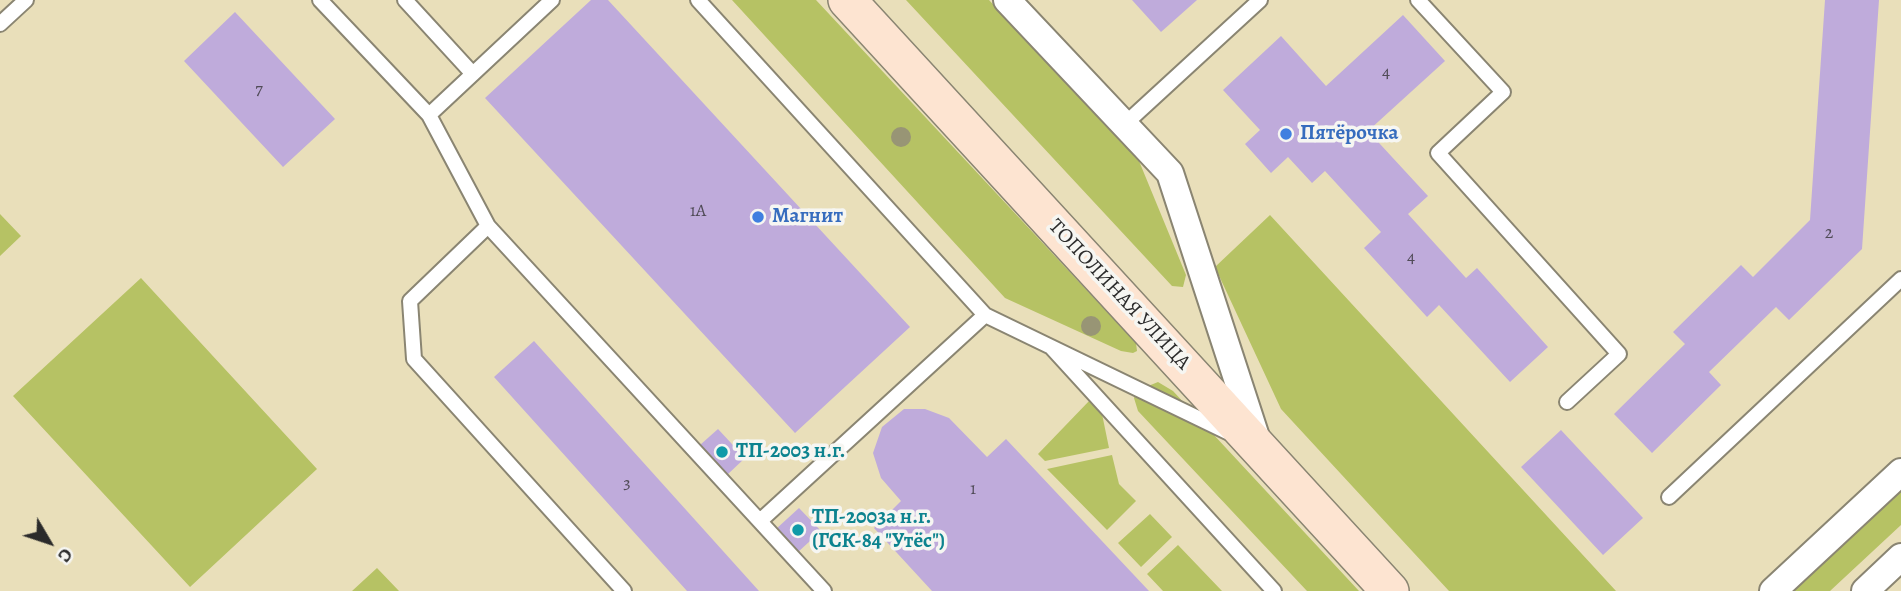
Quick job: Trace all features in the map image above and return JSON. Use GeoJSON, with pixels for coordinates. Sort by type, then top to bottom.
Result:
{"type":"FeatureCollection","features":[{"type":"Feature","properties":{"kind":"main road","name":"ТОПОЛИНАЯ УЛИЦА"},"geometry":{"type":"LineString","coordinates":[[847,0],[1390,591]]}},
{"type":"Feature","properties":{"kind":"street"},"geometry":{"type":"LineString","coordinates":[[1007,0],[1170,173],[1259,448]]}},
{"type":"Feature","properties":{"kind":"street"},"geometry":{"type":"LineString","coordinates":[[1773,591],[1901,472]]}},
{"type":"Feature","properties":{"kind":"street"},"geometry":{"type":"LineString","coordinates":[[1865,591],[1901,557]]}},
{"type":"Feature","properties":{"kind":"lane"},"geometry":{"type":"LineString","coordinates":[[0,24],[26,0]]}},
{"type":"Feature","properties":{"kind":"lane"},"geometry":{"type":"LineString","coordinates":[[320,0],[429,115],[488,226],[824,591]]}},
{"type":"Feature","properties":{"kind":"lane"},"geometry":{"type":"LineString","coordinates":[[405,0],[472,72]]}},
{"type":"Feature","properties":{"kind":"lane"},"geometry":{"type":"LineString","coordinates":[[429,115],[552,0]]}},
{"type":"Feature","properties":{"kind":"lane"},"geometry":{"type":"LineString","coordinates":[[698,0],[985,315],[1046,342],[1259,448]]}},
{"type":"Feature","properties":{"kind":"lane"},"geometry":{"type":"LineString","coordinates":[[1125,124],[1260,0]]}},
{"type":"Feature","properties":{"kind":"lane"},"geometry":{"type":"LineString","coordinates":[[1418,0],[1503,92],[1438,153],[1619,354],[1567,402]]}},
{"type":"Feature","properties":{"kind":"lane"},"geometry":{"type":"LineString","coordinates":[[488,226],[410,301],[414,359],[624,591]]}},
{"type":"Feature","properties":{"kind":"lane"},"geometry":{"type":"LineString","coordinates":[[1669,497],[1901,279]]}},
{"type":"Feature","properties":{"kind":"lane"},"geometry":{"type":"LineString","coordinates":[[760,522],[985,315]]}},
{"type":"Feature","properties":{"kind":"lane"},"geometry":{"type":"LineString","coordinates":[[1046,342],[1274,591]]}},
{"type":"Feature","properties":{"kind":"green space"},"geometry":{"type":"Polygon","coordinates":[[[732,0],[816,0],[1136,343],[1137,351],[1121,351],[1005,298],[732,0]]]}},
{"type":"Feature","properties":{"kind":"green space"},"geometry":{"type":"Polygon","coordinates":[[[906,0],[989,0],[1139,161],[1186,275],[1183,287],[1172,286],[906,0]]]}},
{"type":"Feature","properties":{"kind":"green space"},"geometry":{"type":"Polygon","coordinates":[[[0,214],[21,236],[0,256],[0,214]]]}},
{"type":"Feature","properties":{"kind":"green space"},"geometry":{"type":"Polygon","coordinates":[[[1270,215],[1616,591],[1449,591],[1281,409],[1215,267],[1270,215]]]}},
{"type":"Feature","properties":{"kind":"green space"},"geometry":{"type":"Polygon","coordinates":[[[141,278],[317,469],[190,587],[13,396],[141,278]]]}},
{"type":"Feature","properties":{"kind":"green space"},"geometry":{"type":"Polygon","coordinates":[[[1158,382],[1173,391],[1359,591],[1307,591],[1138,411],[1134,398],[1136,391],[1158,382]]]}},
{"type":"Feature","properties":{"kind":"green space"},"geometry":{"type":"Polygon","coordinates":[[[1090,400],[1101,409],[1109,448],[1045,461],[1038,454],[1090,400]]]}},
{"type":"Feature","properties":{"kind":"green space"},"geometry":{"type":"Polygon","coordinates":[[[1112,455],[1119,484],[1136,501],[1107,530],[1047,469],[1112,455]]]}},
{"type":"Feature","properties":{"kind":"green space"},"geometry":{"type":"Polygon","coordinates":[[[1901,489],[1901,525],[1830,591],[1790,591],[1901,489]]]}},
{"type":"Feature","properties":{"kind":"green space"},"geometry":{"type":"Polygon","coordinates":[[[1150,514],[1172,537],[1141,567],[1118,543],[1150,514]]]}},
{"type":"Feature","properties":{"kind":"green space"},"geometry":{"type":"Polygon","coordinates":[[[1178,545],[1222,591],[1163,591],[1147,574],[1178,545]]]}},
{"type":"Feature","properties":{"kind":"green space"},"geometry":{"type":"Polygon","coordinates":[[[377,568],[399,591],[352,591],[377,568]]]}},
{"type":"Feature","properties":{"kind":"building"},"geometry":{"type":"Polygon","coordinates":[[[591,0],[608,0],[910,327],[795,433],[485,98],[591,0]]]}},
{"type":"Feature","properties":{"kind":"building"},"geometry":{"type":"Polygon","coordinates":[[[1132,0],[1197,0],[1161,32],[1132,0]]]}},
{"type":"Feature","properties":{"kind":"building"},"geometry":{"type":"Polygon","coordinates":[[[1825,0],[1879,0],[1862,249],[1789,320],[1776,307],[1709,372],[1721,385],[1652,453],[1614,414],[1685,344],[1673,332],[1741,265],[1753,277],[1810,220],[1825,0]]]}},
{"type":"Feature","properties":{"kind":"building"},"geometry":{"type":"Polygon","coordinates":[[[235,12],[335,119],[283,167],[184,61],[235,12]]]}},
{"type":"Feature","properties":{"kind":"building"},"geometry":{"type":"Polygon","coordinates":[[[1403,15],[1445,61],[1368,131],[1428,196],[1408,214],[1466,278],[1477,268],[1548,347],[1510,382],[1439,305],[1427,317],[1364,248],[1381,232],[1325,171],[1312,183],[1288,157],[1271,173],[1245,144],[1260,130],[1223,90],[1281,36],[1326,86],[1403,15]]]}},
{"type":"Feature","properties":{"kind":"building"},"geometry":{"type":"Polygon","coordinates":[[[534,341],[759,591],[687,591],[494,377],[534,341]]]}},
{"type":"Feature","properties":{"kind":"building"},"geometry":{"type":"Polygon","coordinates":[[[904,409],[925,409],[949,418],[987,457],[1006,439],[1149,591],[932,591],[874,528],[901,501],[881,478],[873,453],[882,427],[904,409]]]}},
{"type":"Feature","properties":{"kind":"building","name":"ТП-2003 н.г."},"geometry":{"type":"Polygon","coordinates":[[[718,429],[745,458],[727,475],[700,445],[718,429]]]}},
{"type":"Feature","properties":{"kind":"building"},"geometry":{"type":"Polygon","coordinates":[[[1561,430],[1643,518],[1603,555],[1521,467],[1561,430]]]}},
{"type":"Feature","properties":{"kind":"building","name":"ТП-2003а н.г. (ГСК-84 \"Утёс\")"},"geometry":{"type":"Polygon","coordinates":[[[799,508],[821,531],[798,552],[776,529],[799,508]]]}},
{"type":"Feature","properties":{"kind":"place","name":"Пятёрочка"},"geometry":{"type":"Point","coordinates":[1286,134]}},
{"type":"Feature","properties":{"kind":"place","name":"Магнит"},"geometry":{"type":"Point","coordinates":[758,217]}},
{"type":"Feature","properties":{"kind":"place","name":"ТП-2003 н.г."},"geometry":{"type":"Point","coordinates":[722,452]}},
{"type":"Feature","properties":{"kind":"place","name":"ТП-2003а н.г. (ГСК-84 \"Утёс\")"},"geometry":{"type":"Point","coordinates":[798,530]}}]}
